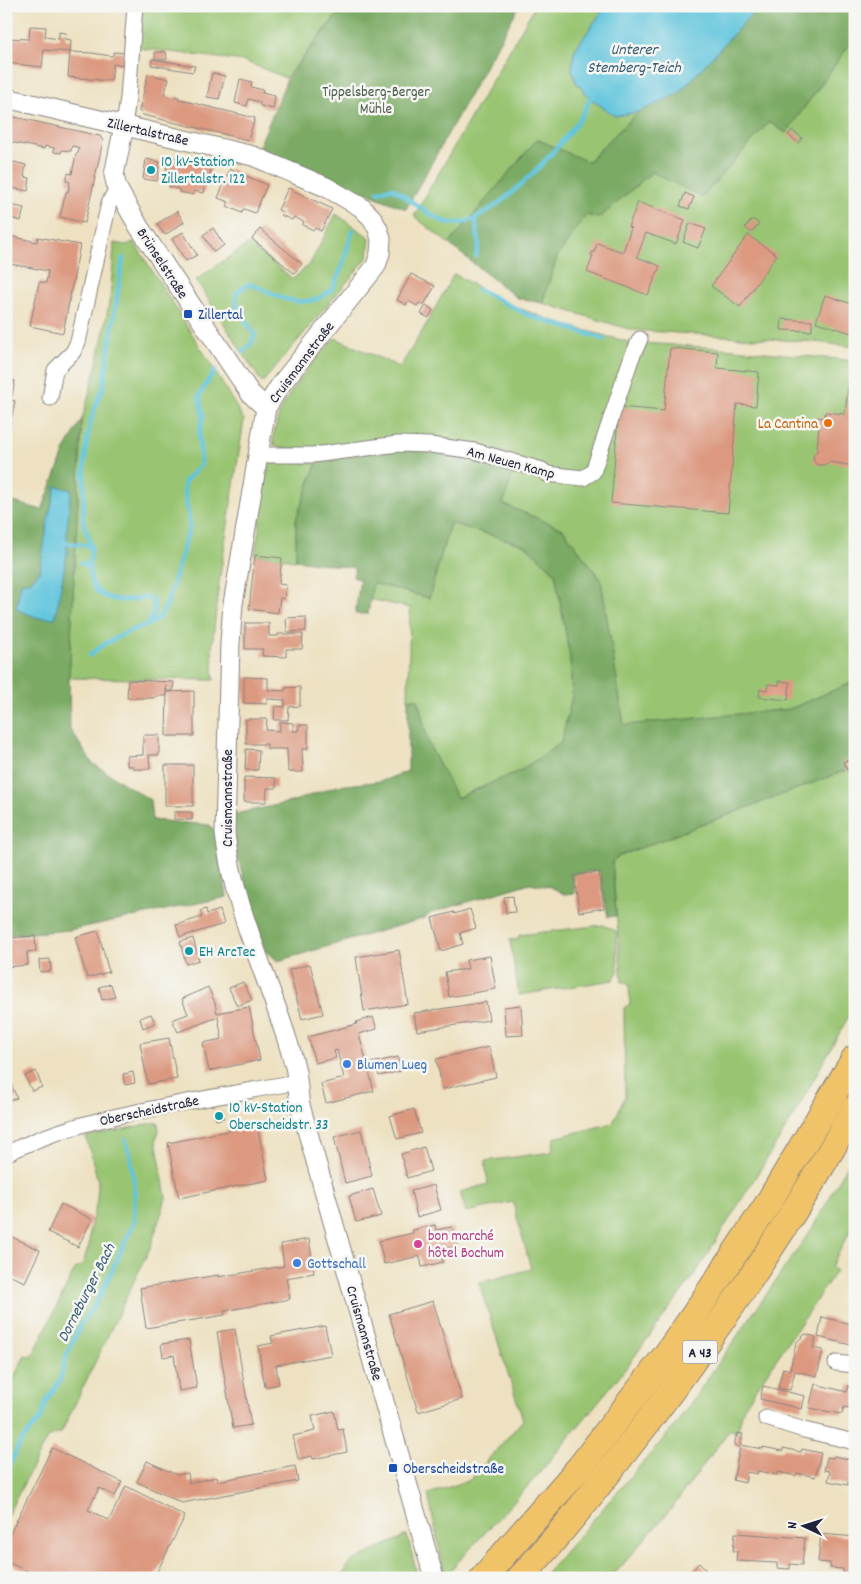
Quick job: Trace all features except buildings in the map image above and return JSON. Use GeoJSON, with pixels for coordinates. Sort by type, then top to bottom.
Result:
{"type":"FeatureCollection","features":[{"type":"Feature","properties":{"kind":"highway","name":"A 43"},"geometry":{"type":"LineString","coordinates":[[482,1578],[580,1467],[689,1323],[767,1205],[855,1058]]}},
{"type":"Feature","properties":{"kind":"highway","name":"A 43"},"geometry":{"type":"LineString","coordinates":[[520,1578],[546,1550],[624,1454],[690,1366],[793,1213],[855,1108]]}},
{"type":"Feature","properties":{"kind":"street"},"geometry":{"type":"LineString","coordinates":[[124,126],[135,6]]}},
{"type":"Feature","properties":{"kind":"street","name":"Zillertalstraße"},"geometry":{"type":"LineString","coordinates":[[6,98],[253,156],[326,187],[361,207],[372,218],[381,239]]}},
{"type":"Feature","properties":{"kind":"street","name":"Brünselstraße"},"geometry":{"type":"LineString","coordinates":[[124,126],[114,175],[117,188],[139,227],[250,393],[266,408]]}},
{"type":"Feature","properties":{"kind":"street","name":"Brünselstraße"},"geometry":{"type":"LineString","coordinates":[[50,398],[56,370],[73,352],[78,342],[109,203],[117,188]]}},
{"type":"Feature","properties":{"kind":"street","name":"Cruismannstraße"},"geometry":{"type":"LineString","coordinates":[[381,239],[380,253],[376,266],[282,384],[266,408],[233,604],[230,643],[225,834],[228,860],[248,929],[295,1068],[300,1105],[434,1578]]}},
{"type":"Feature","properties":{"kind":"street","name":"Am Neuen Kamp"},"geometry":{"type":"LineString","coordinates":[[258,455],[313,455],[398,444],[430,445],[475,451],[542,470],[547,474],[583,478],[593,472],[631,359],[640,339]]}},
{"type":"Feature","properties":{"kind":"street","name":"Oberscheidstraße"},"geometry":{"type":"LineString","coordinates":[[6,1154],[42,1137],[87,1123],[204,1098],[297,1082]]}},
{"type":"Feature","properties":{"kind":"street"},"geometry":{"type":"LineString","coordinates":[[836,1363],[855,1365]]}},
{"type":"Feature","properties":{"kind":"street"},"geometry":{"type":"LineString","coordinates":[[766,1418],[804,1430],[855,1442]]}},
{"type":"Feature","properties":{"kind":"green space"},"geometry":{"type":"Polygon","coordinates":[[[141,6],[344,6],[286,78],[244,61],[138,48],[141,6]]]}},
{"type":"Feature","properties":{"kind":"green space","name":"Tippelsberg-Berger Mühle"},"geometry":{"type":"Polygon","coordinates":[[[344,6],[519,6],[406,209],[258,149],[287,79],[344,6]]]}},
{"type":"Feature","properties":{"kind":"green space"},"geometry":{"type":"Polygon","coordinates":[[[535,6],[606,6],[574,51],[572,69],[576,82],[590,98],[615,116],[638,112],[587,162],[537,140],[449,244],[414,216],[535,6]]]}},
{"type":"Feature","properties":{"kind":"green space"},"geometry":{"type":"Polygon","coordinates":[[[759,6],[855,6],[855,37],[786,133],[769,122],[702,197],[652,172],[599,218],[586,215],[557,257],[542,303],[517,298],[449,244],[537,139],[588,162],[638,112],[681,91],[759,6]]]}},
{"type":"Feature","properties":{"kind":"green space"},"geometry":{"type":"Polygon","coordinates":[[[855,37],[855,347],[815,342],[632,330],[542,303],[557,257],[586,215],[599,218],[652,172],[702,196],[769,122],[786,133],[855,37]]]}},
{"type":"Feature","properties":{"kind":"green space"},"geometry":{"type":"Polygon","coordinates":[[[336,214],[370,238],[368,257],[262,383],[196,280],[248,244],[293,279],[310,264],[336,214]]]}},
{"type":"Feature","properties":{"kind":"green space"},"geometry":{"type":"Polygon","coordinates":[[[134,242],[244,420],[219,582],[212,648],[214,680],[69,678],[82,419],[101,344],[111,291],[114,243],[126,245],[134,242]]]}},
{"type":"Feature","properties":{"kind":"green space"},"geometry":{"type":"Polygon","coordinates":[[[454,274],[510,305],[562,324],[628,342],[734,349],[855,361],[855,681],[790,709],[624,726],[601,580],[563,529],[503,504],[518,457],[476,445],[314,449],[278,448],[273,443],[275,428],[287,399],[304,373],[335,338],[400,367],[454,274]]]}},
{"type":"Feature","properties":{"kind":"green space"},"geometry":{"type":"Polygon","coordinates":[[[82,419],[69,678],[70,729],[92,763],[150,800],[152,820],[210,825],[217,833],[227,897],[70,930],[6,935],[6,500],[42,510],[65,450],[82,419]]]}},
{"type":"Feature","properties":{"kind":"green space"},"geometry":{"type":"Polygon","coordinates":[[[390,448],[450,455],[513,474],[503,504],[563,529],[601,580],[624,725],[790,709],[855,681],[855,767],[619,856],[612,861],[616,916],[608,917],[599,870],[572,875],[575,893],[564,894],[551,887],[530,883],[431,913],[425,918],[278,961],[265,951],[236,852],[235,814],[291,802],[337,786],[382,781],[408,771],[408,699],[418,699],[428,743],[457,798],[521,770],[561,743],[572,697],[570,658],[555,572],[525,545],[450,523],[429,598],[373,583],[368,614],[355,614],[360,580],[353,577],[355,568],[296,560],[296,519],[317,463],[390,448]]]}},
{"type":"Feature","properties":{"kind":"green space"},"geometry":{"type":"Polygon","coordinates":[[[274,462],[317,463],[296,519],[296,560],[255,555],[268,467],[274,462]]]}},
{"type":"Feature","properties":{"kind":"green space"},"geometry":{"type":"Polygon","coordinates":[[[450,523],[525,545],[555,572],[570,658],[572,697],[561,743],[521,770],[456,798],[428,743],[418,699],[408,699],[410,608],[369,599],[373,583],[429,598],[450,523]]]}},
{"type":"Feature","properties":{"kind":"green space"},"geometry":{"type":"Polygon","coordinates":[[[855,767],[855,1005],[791,1120],[697,1271],[626,1368],[537,1476],[445,1576],[428,1494],[470,1480],[523,1420],[479,1283],[531,1269],[513,1202],[466,1212],[460,1192],[488,1184],[485,1161],[552,1152],[554,1138],[613,1123],[625,1097],[624,1008],[630,1004],[629,984],[622,982],[612,861],[619,856],[855,767]]]}},
{"type":"Feature","properties":{"kind":"green space"},"geometry":{"type":"Polygon","coordinates":[[[603,925],[616,931],[618,972],[613,980],[519,995],[510,940],[519,939],[519,935],[603,925]]]}},
{"type":"Feature","properties":{"kind":"green space"},"geometry":{"type":"Polygon","coordinates":[[[158,1122],[159,1131],[156,1139],[166,1198],[151,1246],[61,1433],[47,1438],[6,1518],[6,1394],[25,1355],[32,1357],[75,1269],[82,1265],[89,1246],[90,1229],[97,1201],[98,1181],[86,1137],[158,1122]]]}},
{"type":"Feature","properties":{"kind":"green space"},"geometry":{"type":"Polygon","coordinates":[[[855,1152],[855,1222],[831,1267],[836,1271],[744,1407],[737,1433],[730,1429],[671,1509],[611,1578],[542,1578],[674,1427],[813,1227],[855,1152]]]}},
{"type":"Feature","properties":{"kind":"green space"},"geometry":{"type":"Polygon","coordinates":[[[407,1535],[418,1578],[342,1578],[349,1563],[407,1535]]]}},
{"type":"Feature","properties":{"kind":"water","name":"Unterer Stemberg-Teich"},"geometry":{"type":"Polygon","coordinates":[[[606,6],[759,6],[678,94],[638,112],[615,116],[590,98],[576,82],[572,69],[574,51],[606,6]]]}},
{"type":"Feature","properties":{"kind":"water"},"geometry":{"type":"Polygon","coordinates":[[[56,486],[71,490],[67,528],[67,554],[55,618],[38,618],[16,609],[21,583],[31,581],[40,571],[48,520],[56,486]]]}},
{"type":"Feature","properties":{"kind":"waterway"},"geometry":{"type":"LineString","coordinates":[[378,192],[390,188],[394,189],[427,212],[446,222],[462,222],[480,215],[521,185],[540,166],[581,117],[594,93]]}},
{"type":"Feature","properties":{"kind":"waterway"},"geometry":{"type":"LineString","coordinates":[[475,218],[479,245],[476,256]]}},
{"type":"Feature","properties":{"kind":"waterway"},"geometry":{"type":"LineString","coordinates":[[243,352],[251,344],[255,335],[237,308],[236,293],[248,284],[293,301],[312,300],[324,295],[330,291],[337,280],[353,230]]}},
{"type":"Feature","properties":{"kind":"waterway"},"geometry":{"type":"LineString","coordinates":[[123,258],[103,389],[97,401],[87,440],[83,520],[91,545],[89,564],[96,590],[106,597],[115,599],[146,598],[153,600],[153,613],[147,625]]}},
{"type":"Feature","properties":{"kind":"waterway"},"geometry":{"type":"LineString","coordinates":[[478,289],[528,315],[604,339]]}},
{"type":"Feature","properties":{"kind":"waterway","name":"Dorneburger Bach"},"geometry":{"type":"LineString","coordinates":[[90,655],[104,644],[147,625],[160,617],[167,604],[190,525],[184,489],[185,481],[201,465],[199,435],[203,416],[199,396],[215,370]]}},
{"type":"Feature","properties":{"kind":"waterway"},"geometry":{"type":"LineString","coordinates":[[67,543],[86,545],[92,548]]}},
{"type":"Feature","properties":{"kind":"waterway"},"geometry":{"type":"LineString","coordinates":[[81,563],[89,567]]}},
{"type":"Feature","properties":{"kind":"waterway","name":"Dorneburger Bach"},"geometry":{"type":"LineString","coordinates":[[6,1472],[20,1443],[41,1418],[47,1400],[60,1380],[66,1357],[80,1326],[99,1298],[134,1223],[135,1188],[130,1154],[125,1139]]}},
{"type":"Feature","properties":{"kind":"place","name":"10 kV-Station Zillertalstr. 122"},"geometry":{"type":"Point","coordinates":[151,170]}},
{"type":"Feature","properties":{"kind":"place","name":"Zillertal"},"geometry":{"type":"Point","coordinates":[188,314]}},
{"type":"Feature","properties":{"kind":"place","name":"La Cantina"},"geometry":{"type":"Point","coordinates":[828,423]}},
{"type":"Feature","properties":{"kind":"place","name":"EH ArcTec"},"geometry":{"type":"Point","coordinates":[189,951]}},
{"type":"Feature","properties":{"kind":"place","name":"Blumen Lueg"},"geometry":{"type":"Point","coordinates":[347,1064]}},
{"type":"Feature","properties":{"kind":"place","name":"10 kV-Station Oberscheidstr. 33"},"geometry":{"type":"Point","coordinates":[219,1116]}},
{"type":"Feature","properties":{"kind":"place","name":"bon marché hôtel Bochum"},"geometry":{"type":"Point","coordinates":[418,1244]}},
{"type":"Feature","properties":{"kind":"place","name":"Gottschall"},"geometry":{"type":"Point","coordinates":[297,1263]}},
{"type":"Feature","properties":{"kind":"place","name":"Oberscheidstraße"},"geometry":{"type":"Point","coordinates":[393,1468]}}]}
